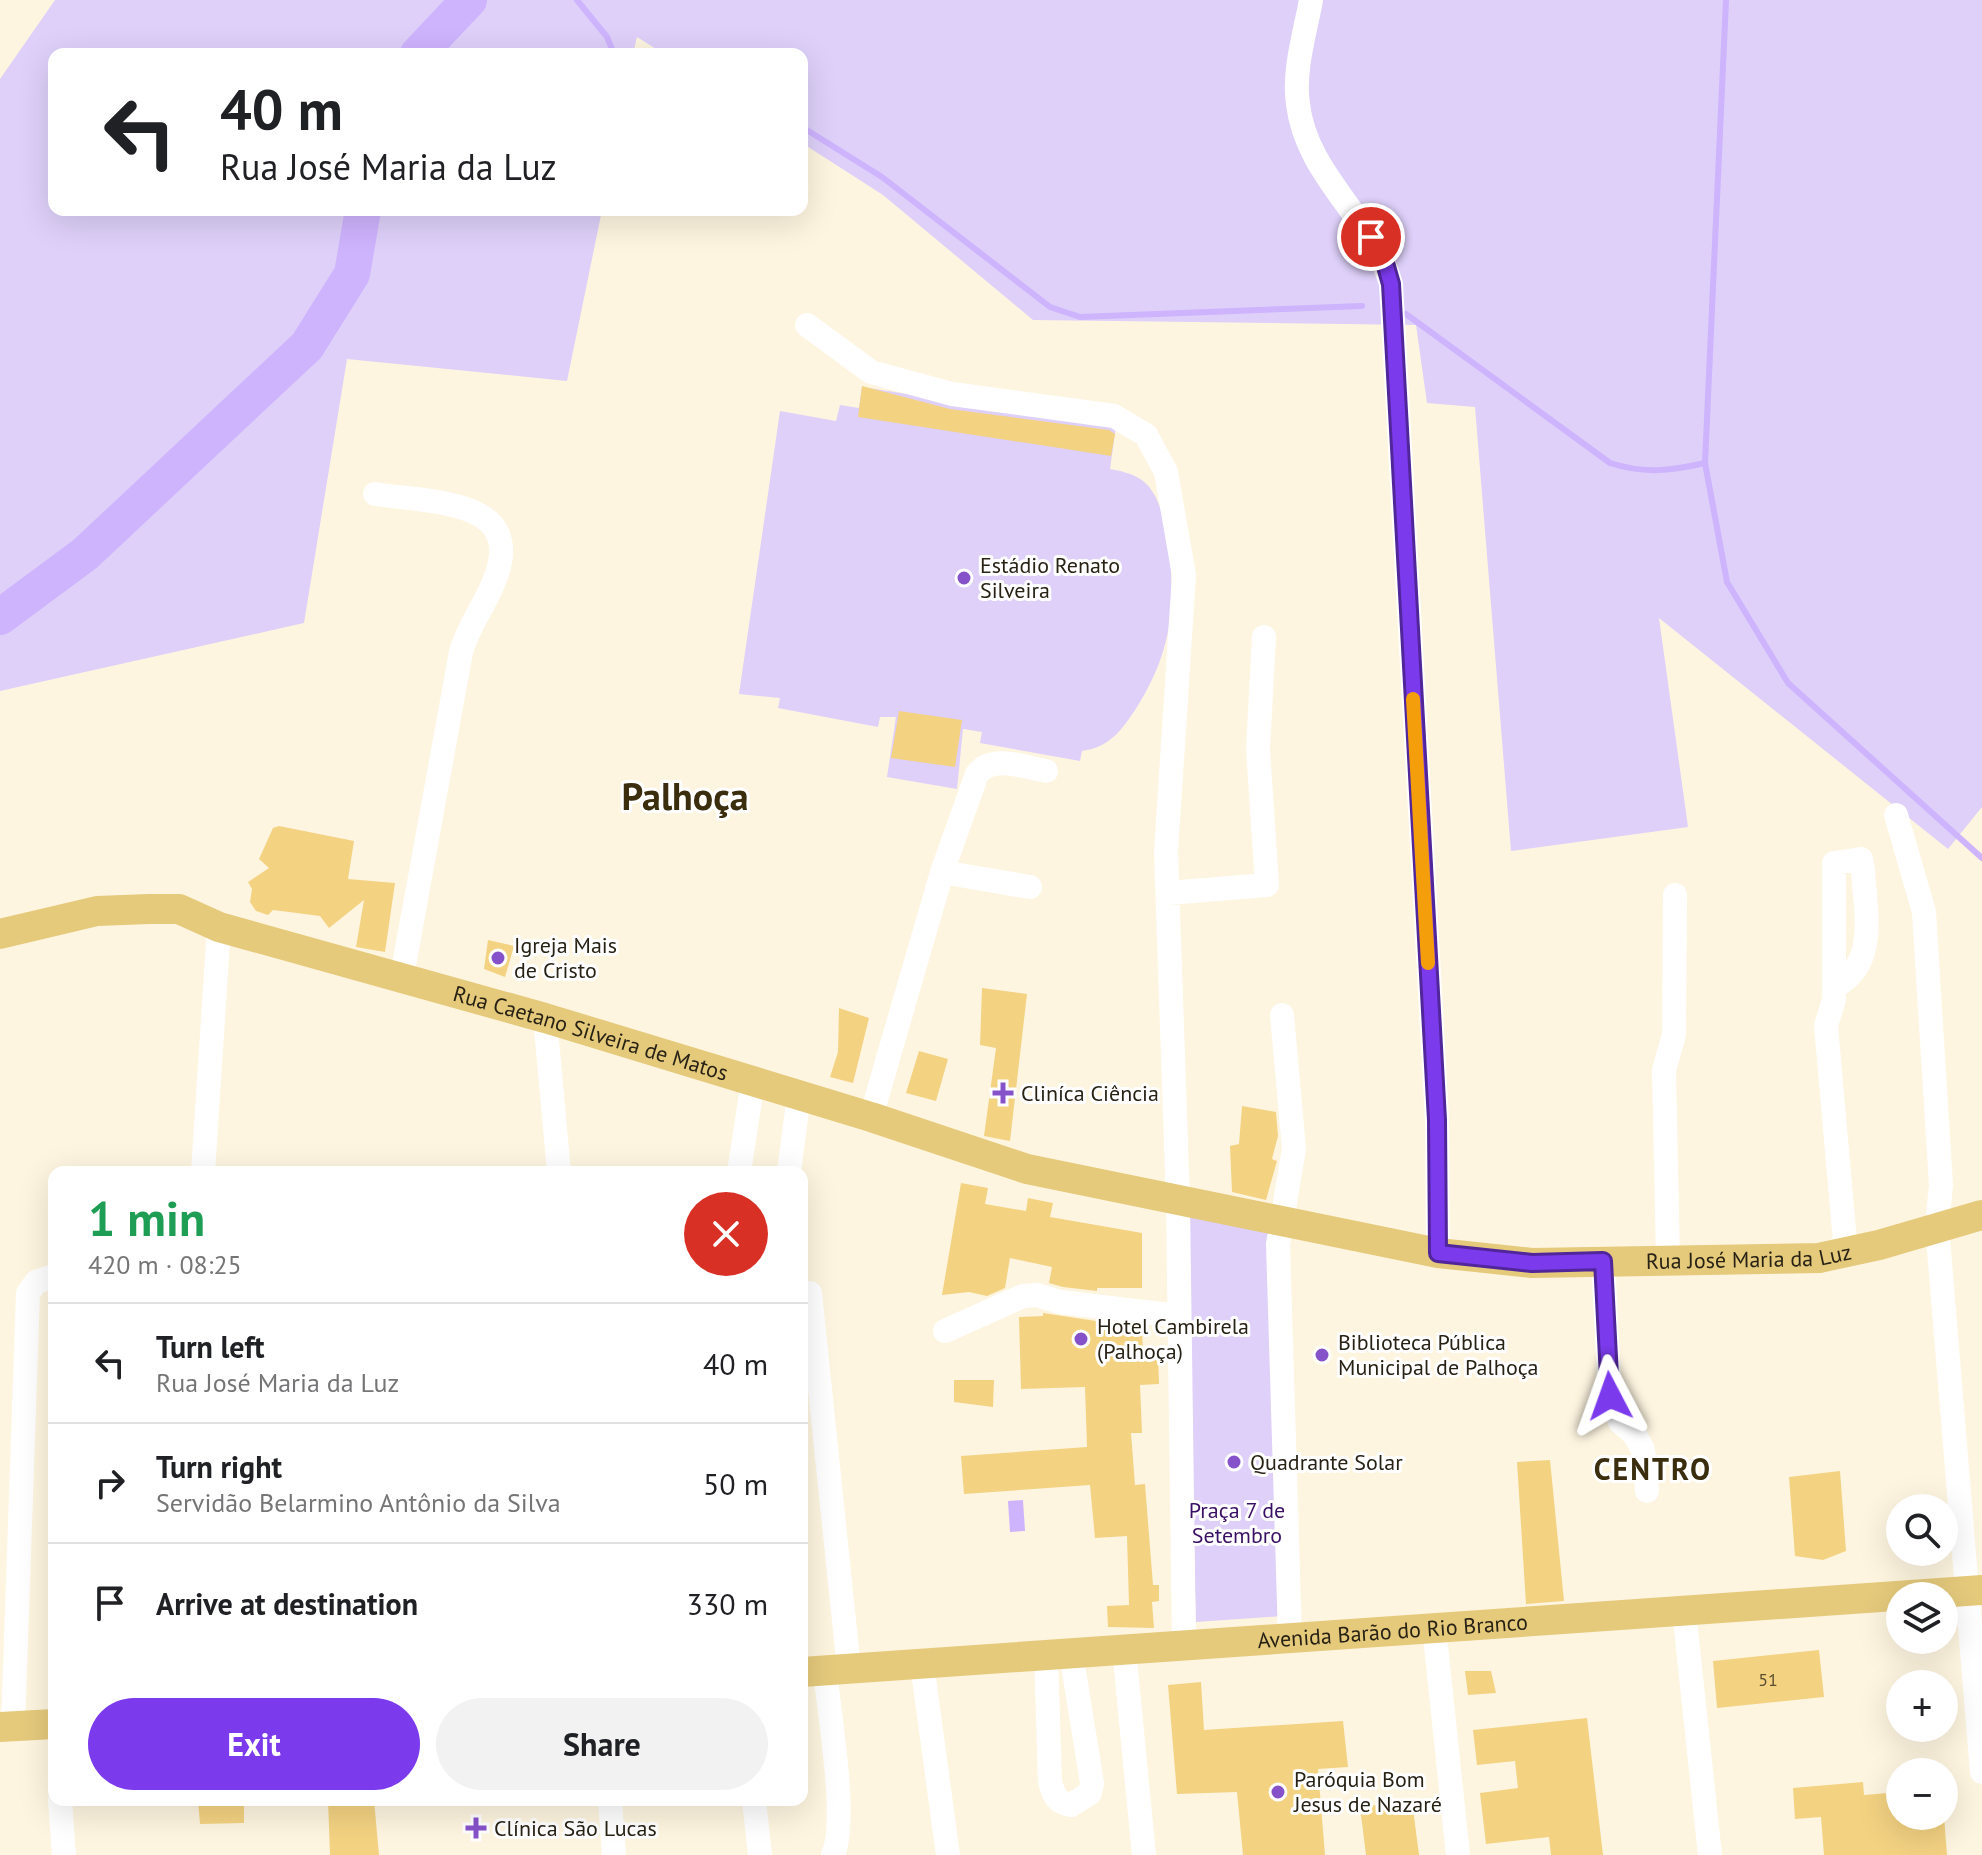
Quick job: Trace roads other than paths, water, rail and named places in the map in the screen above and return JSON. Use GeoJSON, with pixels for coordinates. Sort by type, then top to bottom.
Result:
{"type":"FeatureCollection","features":[{"type":"Feature","properties":{"kind":"main road","name":"Rua Caetano Silveira de Matos"},"geometry":{"type":"LineString","coordinates":[[0,934],[97,911],[179,909],[219,927],[545,1018],[871,1117],[1027,1169],[1178,1202]]}},
{"type":"Feature","properties":{"kind":"main road","name":"Rua José Maria da Luz"},"geometry":{"type":"LineString","coordinates":[[1178,1202],[1438,1253],[1532,1263],[1772,1260],[1846,1253],[1982,1215]]}},
{"type":"Feature","properties":{"kind":"main road","name":"Avenida Barão do Rio Branco"},"geometry":{"type":"LineString","coordinates":[[825,1670],[1975,1590]]}},
{"type":"Feature","properties":{"kind":"main road"},"geometry":{"type":"LineString","coordinates":[[6,1726],[48,1724]]}},
{"type":"Feature","properties":{"kind":"street"},"geometry":{"type":"LineString","coordinates":[[1311,0],[1297,84],[1303,125],[1323,173],[1383,256],[1391,284],[1437,1120],[1438,1253]]}},
{"type":"Feature","properties":{"kind":"street"},"geometry":{"type":"LineString","coordinates":[[807,325],[871,372],[952,394],[1114,416],[1146,435],[1166,472],[1184,575],[1166,852],[1178,1202],[1184,1646]]}},
{"type":"Feature","properties":{"kind":"street"},"geometry":{"type":"LineString","coordinates":[[375,494],[478,512],[493,522],[503,555],[493,585],[467,631],[461,652],[402,976]]}},
{"type":"Feature","properties":{"kind":"street"},"geometry":{"type":"LineString","coordinates":[[1168,893],[1267,885],[1258,749],[1264,637]]}},
{"type":"Feature","properties":{"kind":"street"},"geometry":{"type":"LineString","coordinates":[[871,1117],[942,872],[977,774],[984,765],[994,762],[1046,771]]}},
{"type":"Feature","properties":{"kind":"street"},"geometry":{"type":"LineString","coordinates":[[1896,815],[1924,912],[1941,1185],[1937,1226],[1975,1590],[1982,1772]]}},
{"type":"Feature","properties":{"kind":"street"},"geometry":{"type":"LineString","coordinates":[[942,872],[1030,887]]}},
{"type":"Feature","properties":{"kind":"street"},"geometry":{"type":"LineString","coordinates":[[1668,1260],[1664,1070],[1674,1035],[1675,895]]}},
{"type":"Feature","properties":{"kind":"street"},"geometry":{"type":"LineString","coordinates":[[203,1166],[219,927]]}},
{"type":"Feature","properties":{"kind":"street"},"geometry":{"type":"LineString","coordinates":[[1834,987],[1826,1026],[1827,1067],[1846,1253]]}},
{"type":"Feature","properties":{"kind":"street"},"geometry":{"type":"LineString","coordinates":[[1282,1015],[1294,1149],[1278,1244],[1290,1638]]}},
{"type":"Feature","properties":{"kind":"street"},"geometry":{"type":"LineString","coordinates":[[545,1018],[558,1166]]}},
{"type":"Feature","properties":{"kind":"street"},"geometry":{"type":"LineString","coordinates":[[740,1166],[753,1081]]}},
{"type":"Feature","properties":{"kind":"street"},"geometry":{"type":"LineString","coordinates":[[790,1166],[799,1095]]}},
{"type":"Feature","properties":{"kind":"street"},"geometry":{"type":"LineString","coordinates":[[1603,1261],[1610,1396],[1620,1422],[1635,1435],[1643,1450],[1647,1491]]}},
{"type":"Feature","properties":{"kind":"street"},"geometry":{"type":"LineString","coordinates":[[6,1726],[28,1293],[36,1282],[48,1278]]}},
{"type":"Feature","properties":{"kind":"street"},"geometry":{"type":"LineString","coordinates":[[810,1293],[811,1381],[825,1670],[840,1851]]}},
{"type":"Feature","properties":{"kind":"street"},"geometry":{"type":"LineString","coordinates":[[945,1331],[1023,1296],[1037,1295],[1060,1302],[1179,1316]]}},
{"type":"Feature","properties":{"kind":"street"},"geometry":{"type":"LineString","coordinates":[[1684,1611],[1710,1855]]}},
{"type":"Feature","properties":{"kind":"street"},"geometry":{"type":"LineString","coordinates":[[1434,1627],[1458,1855]]}},
{"type":"Feature","properties":{"kind":"street"},"geometry":{"type":"LineString","coordinates":[[1124,1649],[1144,1855]]}},
{"type":"Feature","properties":{"kind":"street"},"geometry":{"type":"LineString","coordinates":[[1058,1654],[1092,1783],[1090,1793],[1071,1805],[1062,1804],[1054,1796],[1050,1782],[1058,1654]]}},
{"type":"Feature","properties":{"kind":"street"},"geometry":{"type":"LineString","coordinates":[[922,1664],[948,1855]]}},
{"type":"Feature","properties":{"kind":"street"},"geometry":{"type":"LineString","coordinates":[[60,1806],[64,1855]]}},
{"type":"Feature","properties":{"kind":"street"},"geometry":{"type":"LineString","coordinates":[[610,1806],[614,1855]]}},
{"type":"Feature","properties":{"kind":"street"},"geometry":{"type":"LineString","coordinates":[[755,1806],[760,1855]]}},
{"type":"Feature","properties":{"kind":"waterway"},"geometry":{"type":"LineString","coordinates":[[424,48],[469,0]]}},
{"type":"Feature","properties":{"kind":"waterway"},"geometry":{"type":"LineString","coordinates":[[577,0],[607,37],[612,48]]}},
{"type":"Feature","properties":{"kind":"waterway"},"geometry":{"type":"LineString","coordinates":[[1726,0],[1705,463],[1727,582],[1788,683],[1982,858]]}},
{"type":"Feature","properties":{"kind":"waterway"},"geometry":{"type":"LineString","coordinates":[[808,131],[882,177],[1050,307],[1080,317],[1362,306]]}},
{"type":"Feature","properties":{"kind":"waterway"},"geometry":{"type":"LineString","coordinates":[[0,617],[85,554],[307,346],[352,274],[362,216]]}},
{"type":"Feature","properties":{"kind":"waterway"},"geometry":{"type":"LineString","coordinates":[[1406,314],[1610,463],[1657,470],[1705,463]]}},
{"type":"Feature","properties":{"kind":"place","name":"Estádio Renato Silveira"},"geometry":{"type":"Point","coordinates":[964,578]}},
{"type":"Feature","properties":{"kind":"place","name":"Igreja Mais de Cristo"},"geometry":{"type":"Point","coordinates":[498,958]}},
{"type":"Feature","properties":{"kind":"place","name":"Cliníca Ciência"},"geometry":{"type":"Point","coordinates":[1003,1093]}},
{"type":"Feature","properties":{"kind":"place","name":"Hotel Cambirela (Palhoça)"},"geometry":{"type":"Point","coordinates":[1081,1339]}},
{"type":"Feature","properties":{"kind":"place","name":"Biblioteca Pública Municipal de Palhoça"},"geometry":{"type":"Point","coordinates":[1322,1355]}},
{"type":"Feature","properties":{"kind":"place","name":"Quadrante Solar"},"geometry":{"type":"Point","coordinates":[1234,1462]}},
{"type":"Feature","properties":{"kind":"place","name":"Paróquia Bom Jesus de Nazaré"},"geometry":{"type":"Point","coordinates":[1278,1792]}},
{"type":"Feature","properties":{"kind":"place","name":"Clínica São Lucas"},"geometry":{"type":"Point","coordinates":[476,1828]}},
{"type":"Feature","properties":{"kind":"district","name":"Palhoça"},"geometry":{"type":"Point","coordinates":[685,795]}},
{"type":"Feature","properties":{"kind":"district","name":"CENTRO"},"geometry":{"type":"Point","coordinates":[1653,1468]}},
{"type":"Feature","properties":{"kind":"park label","name":"Praça 7 de Setembro"},"geometry":{"type":"Point","coordinates":[1237,1522]}}]}
